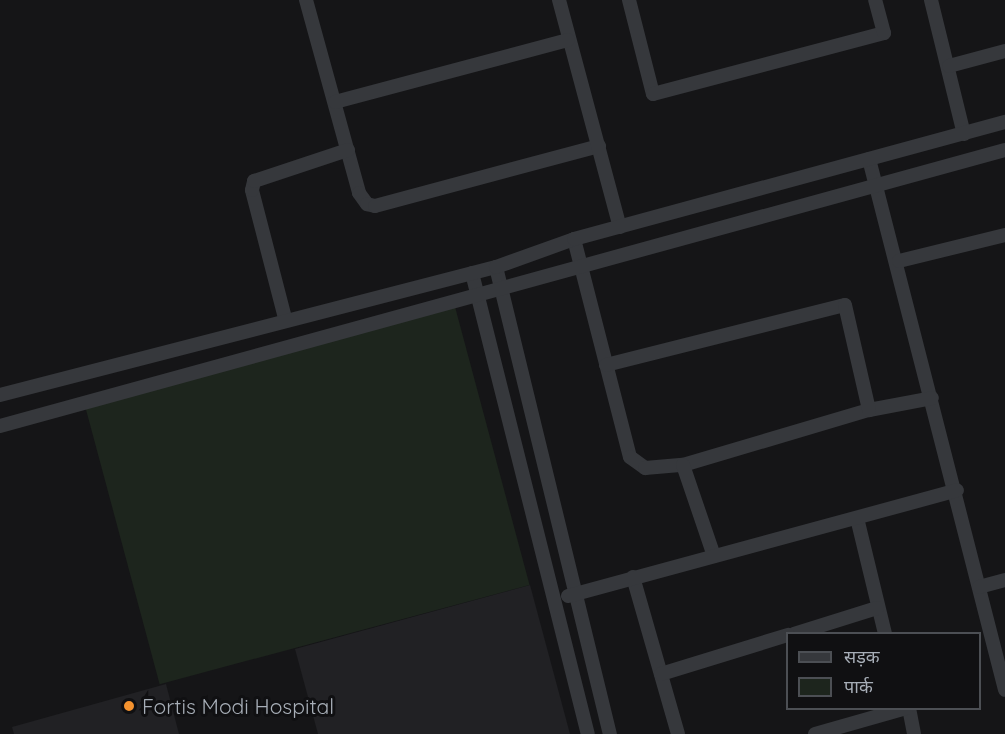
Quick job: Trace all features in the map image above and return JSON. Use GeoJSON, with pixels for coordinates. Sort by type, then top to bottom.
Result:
{"type":"FeatureCollection","features":[{"type":"Feature","properties":{"kind":"street"},"geometry":{"type":"LineString","coordinates":[[559,0],[620,227]]}},
{"type":"Feature","properties":{"kind":"street"},"geometry":{"type":"LineString","coordinates":[[629,0],[653,94],[884,33],[875,0]]}},
{"type":"Feature","properties":{"kind":"street"},"geometry":{"type":"LineString","coordinates":[[931,0],[964,134]]}},
{"type":"Feature","properties":{"kind":"street"},"geometry":{"type":"LineString","coordinates":[[311,1],[334,102],[359,193],[375,206],[599,146]]}},
{"type":"Feature","properties":{"kind":"street"},"geometry":{"type":"LineString","coordinates":[[334,102],[568,40]]}},
{"type":"Feature","properties":{"kind":"street"},"geometry":{"type":"LineString","coordinates":[[949,66],[1005,51]]}},
{"type":"Feature","properties":{"kind":"street"},"geometry":{"type":"LineString","coordinates":[[0,395],[285,318],[496,267],[574,239],[1005,123]]}},
{"type":"Feature","properties":{"kind":"street"},"geometry":{"type":"LineString","coordinates":[[285,318],[252,190],[254,181],[348,150]]}},
{"type":"Feature","properties":{"kind":"street"},"geometry":{"type":"LineString","coordinates":[[0,426],[259,352],[478,297],[876,183],[1005,150]]}},
{"type":"Feature","properties":{"kind":"street"},"geometry":{"type":"LineString","coordinates":[[869,159],[899,261],[979,587],[1001,652],[1005,690]]}},
{"type":"Feature","properties":{"kind":"street"},"geometry":{"type":"LineString","coordinates":[[899,261],[1005,235]]}},
{"type":"Feature","properties":{"kind":"street"},"geometry":{"type":"LineString","coordinates":[[574,239],[630,457],[645,468],[683,465],[869,410],[932,398]]}},
{"type":"Feature","properties":{"kind":"street"},"geometry":{"type":"LineString","coordinates":[[496,267],[610,734]]}},
{"type":"Feature","properties":{"kind":"street"},"geometry":{"type":"LineString","coordinates":[[472,273],[588,734]]}},
{"type":"Feature","properties":{"kind":"street"},"geometry":{"type":"LineString","coordinates":[[606,365],[845,305],[869,410]]}},
{"type":"Feature","properties":{"kind":"street"},"geometry":{"type":"LineString","coordinates":[[683,465],[714,556]]}},
{"type":"Feature","properties":{"kind":"street"},"geometry":{"type":"LineString","coordinates":[[554,599],[957,490]]}},
{"type":"Feature","properties":{"kind":"street"},"geometry":{"type":"LineString","coordinates":[[857,518],[877,608],[885,632]]}},
{"type":"Feature","properties":{"kind":"street"},"geometry":{"type":"LineString","coordinates":[[633,577],[678,734]]}},
{"type":"Feature","properties":{"kind":"street"},"geometry":{"type":"LineString","coordinates":[[979,587],[1005,580]]}},
{"type":"Feature","properties":{"kind":"street"},"geometry":{"type":"LineString","coordinates":[[797,632],[877,608]]}},
{"type":"Feature","properties":{"kind":"street"},"geometry":{"type":"LineString","coordinates":[[661,674],[786,636]]}},
{"type":"Feature","properties":{"kind":"street"},"geometry":{"type":"LineString","coordinates":[[815,734],[901,710]]}},
{"type":"Feature","properties":{"kind":"street"},"geometry":{"type":"LineString","coordinates":[[909,710],[915,734]]}},
{"type":"Feature","properties":{"kind":"shaded area"},"geometry":{"type":"Polygon","coordinates":[[[530,585],[570,734],[318,734],[295,649],[530,585]]]}},
{"type":"Feature","properties":{"kind":"shaded area","name":"Fortis Modi Hospital"},"geometry":{"type":"Polygon","coordinates":[[[166,684],[179,734],[14,734],[12,727],[166,684]]]}},
{"type":"Feature","properties":{"kind":"green space"},"geometry":{"type":"Polygon","coordinates":[[[454,303],[530,585],[160,684],[84,402],[454,303]]]}},
{"type":"Feature","properties":{"kind":"place","name":"Fortis Modi Hospital"},"geometry":{"type":"Point","coordinates":[129,706]}}]}
